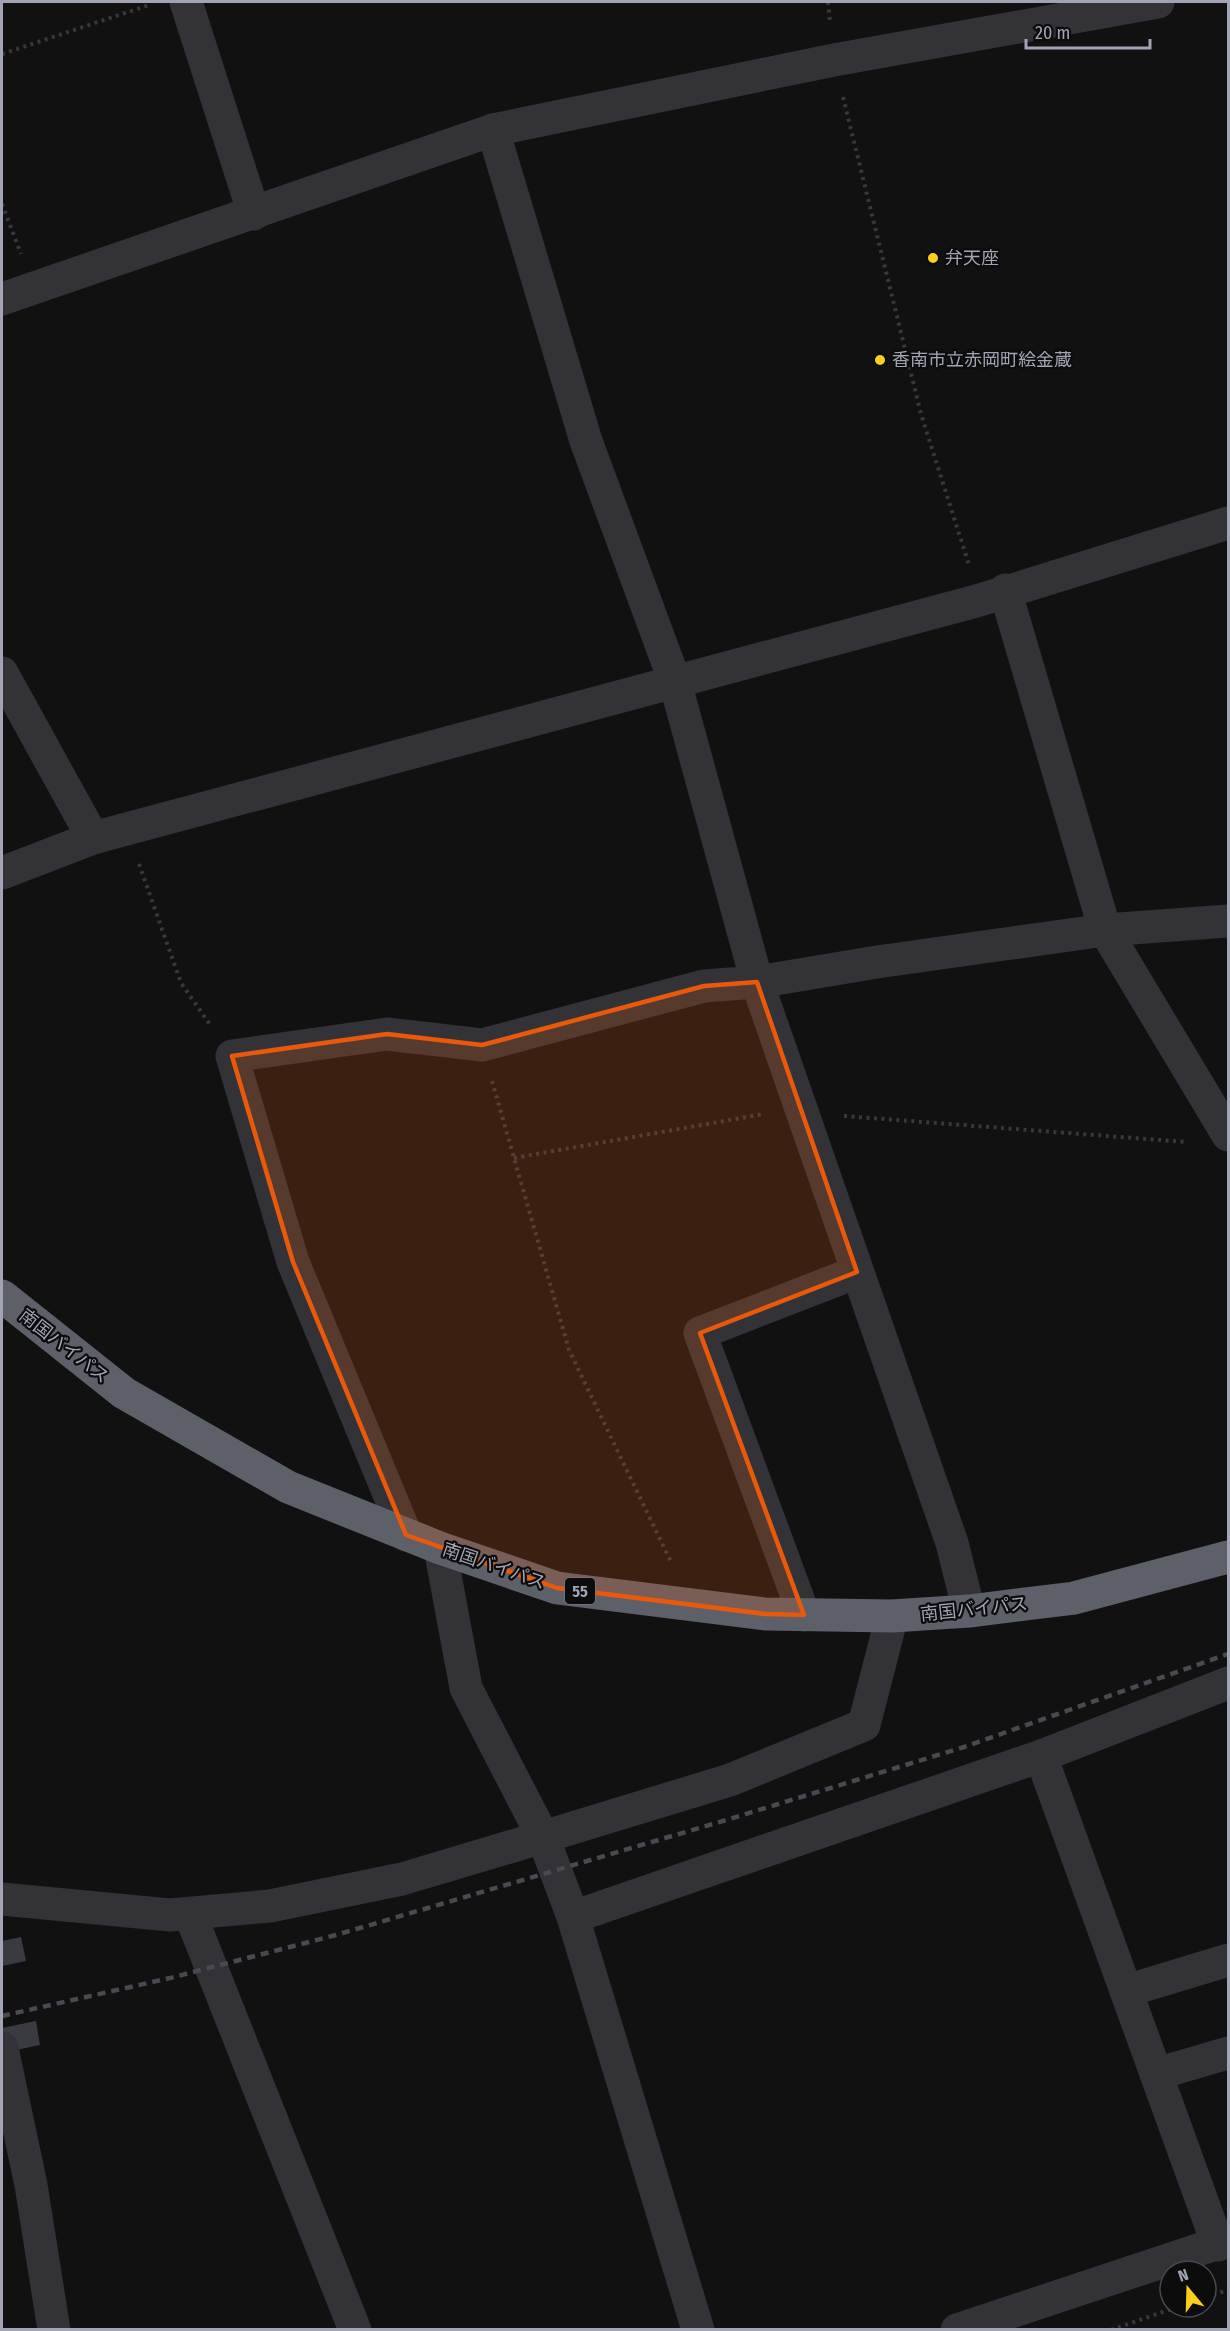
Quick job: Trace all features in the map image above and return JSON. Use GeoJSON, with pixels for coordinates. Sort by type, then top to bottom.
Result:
{"type":"FeatureCollection","features":[{"type":"Feature","properties":{"kind":"highway","name":"南国バイパス"},"geometry":{"type":"LineString","coordinates":[[2,1296],[124,1393],[288,1487],[440,1548],[557,1588],[765,1614],[892,1616],[969,1611],[1074,1598],[1228,1557]]}},
{"type":"Feature","properties":{"kind":"street"},"geometry":{"type":"LineString","coordinates":[[186,2],[254,213]]}},
{"type":"Feature","properties":{"kind":"street"},"geometry":{"type":"LineString","coordinates":[[2,299],[493,130],[1085,7],[1158,2]]}},
{"type":"Feature","properties":{"kind":"street"},"geometry":{"type":"LineString","coordinates":[[493,130],[586,441],[675,682],[757,982],[952,1543],[969,1611]]}},
{"type":"Feature","properties":{"kind":"street"},"geometry":{"type":"LineString","coordinates":[[2,873],[93,838],[993,595],[1228,523]]}},
{"type":"Feature","properties":{"kind":"street"},"geometry":{"type":"LineString","coordinates":[[993,595],[1105,930],[1228,1135]]}},
{"type":"Feature","properties":{"kind":"street"},"geometry":{"type":"LineString","coordinates":[[2,673],[93,838]]}},
{"type":"Feature","properties":{"kind":"street"},"geometry":{"type":"LineString","coordinates":[[406,1535],[293,1262],[232,1056],[387,1034],[482,1045],[704,986],[757,982],[877,962],[1105,930],[1228,921]]}},
{"type":"Feature","properties":{"kind":"street"},"geometry":{"type":"LineString","coordinates":[[804,1615],[700,1333],[857,1272]]}},
{"type":"Feature","properties":{"kind":"street"},"geometry":{"type":"LineString","coordinates":[[440,1548],[466,1688],[543,1837],[573,1917],[698,2330]]}},
{"type":"Feature","properties":{"kind":"street"},"geometry":{"type":"LineString","coordinates":[[2,1899],[170,1915],[270,1906],[402,1879],[730,1780],[864,1725],[892,1616]]}},
{"type":"Feature","properties":{"kind":"street"},"geometry":{"type":"LineString","coordinates":[[573,1917],[1041,1756],[1228,1683]]}},
{"type":"Feature","properties":{"kind":"street"},"geometry":{"type":"LineString","coordinates":[[957,2330],[1223,2242],[1156,2074],[1041,1756]]}},
{"type":"Feature","properties":{"kind":"street"},"geometry":{"type":"LineString","coordinates":[[190,1914],[355,2330]]}},
{"type":"Feature","properties":{"kind":"street"},"geometry":{"type":"LineString","coordinates":[[1126,1991],[1228,1960]]}},
{"type":"Feature","properties":{"kind":"street"},"geometry":{"type":"LineString","coordinates":[[2,2048],[31,2185],[54,2330]]}},
{"type":"Feature","properties":{"kind":"street"},"geometry":{"type":"LineString","coordinates":[[1156,2074],[1228,2053]]}},
{"type":"Feature","properties":{"kind":"path"},"geometry":{"type":"LineString","coordinates":[[2,54],[158,2]]}},
{"type":"Feature","properties":{"kind":"path"},"geometry":{"type":"LineString","coordinates":[[834,60],[921,414],[993,595]]}},
{"type":"Feature","properties":{"kind":"path"},"geometry":{"type":"LineString","coordinates":[[2,204],[34,288]]}},
{"type":"Feature","properties":{"kind":"path"},"geometry":{"type":"LineString","coordinates":[[127,829],[181,983],[232,1056]]}},
{"type":"Feature","properties":{"kind":"path"},"geometry":{"type":"LineString","coordinates":[[482,1045],[569,1350],[693,1606]]}},
{"type":"Feature","properties":{"kind":"path"},"geometry":{"type":"LineString","coordinates":[[514,1158],[756,1114],[802,1113],[1193,1143]]}},
{"type":"Feature","properties":{"kind":"path"},"geometry":{"type":"LineString","coordinates":[[1111,2330],[1158,2314]]}},
{"type":"Feature","properties":{"kind":"highlighted area"},"geometry":{"type":"Polygon","coordinates":[[[757,982],[857,1272],[700,1333],[804,1615],[765,1614],[557,1588],[406,1535],[293,1262],[232,1056],[387,1034],[482,1045],[704,986],[757,982]]]}},
{"type":"Feature","properties":{"kind":"building"},"geometry":{"type":"Polygon","coordinates":[[[21,1937],[26,1961],[2,1966],[2,1941],[21,1937]]]}},
{"type":"Feature","properties":{"kind":"building"},"geometry":{"type":"Polygon","coordinates":[[[36,2021],[40,2045],[2,2053],[2,2028],[36,2021]]]}},
{"type":"Feature","properties":{"kind":"railway"},"geometry":{"type":"LineString","coordinates":[[2,2016],[170,1978],[336,1935],[723,1821],[964,1747],[1228,1654]]}},
{"type":"Feature","properties":{"kind":"place","name":"弁天座"},"geometry":{"type":"Point","coordinates":[933,258]}},
{"type":"Feature","properties":{"kind":"place","name":"香南市立赤岡町絵金蔵"},"geometry":{"type":"Point","coordinates":[880,360]}}]}
